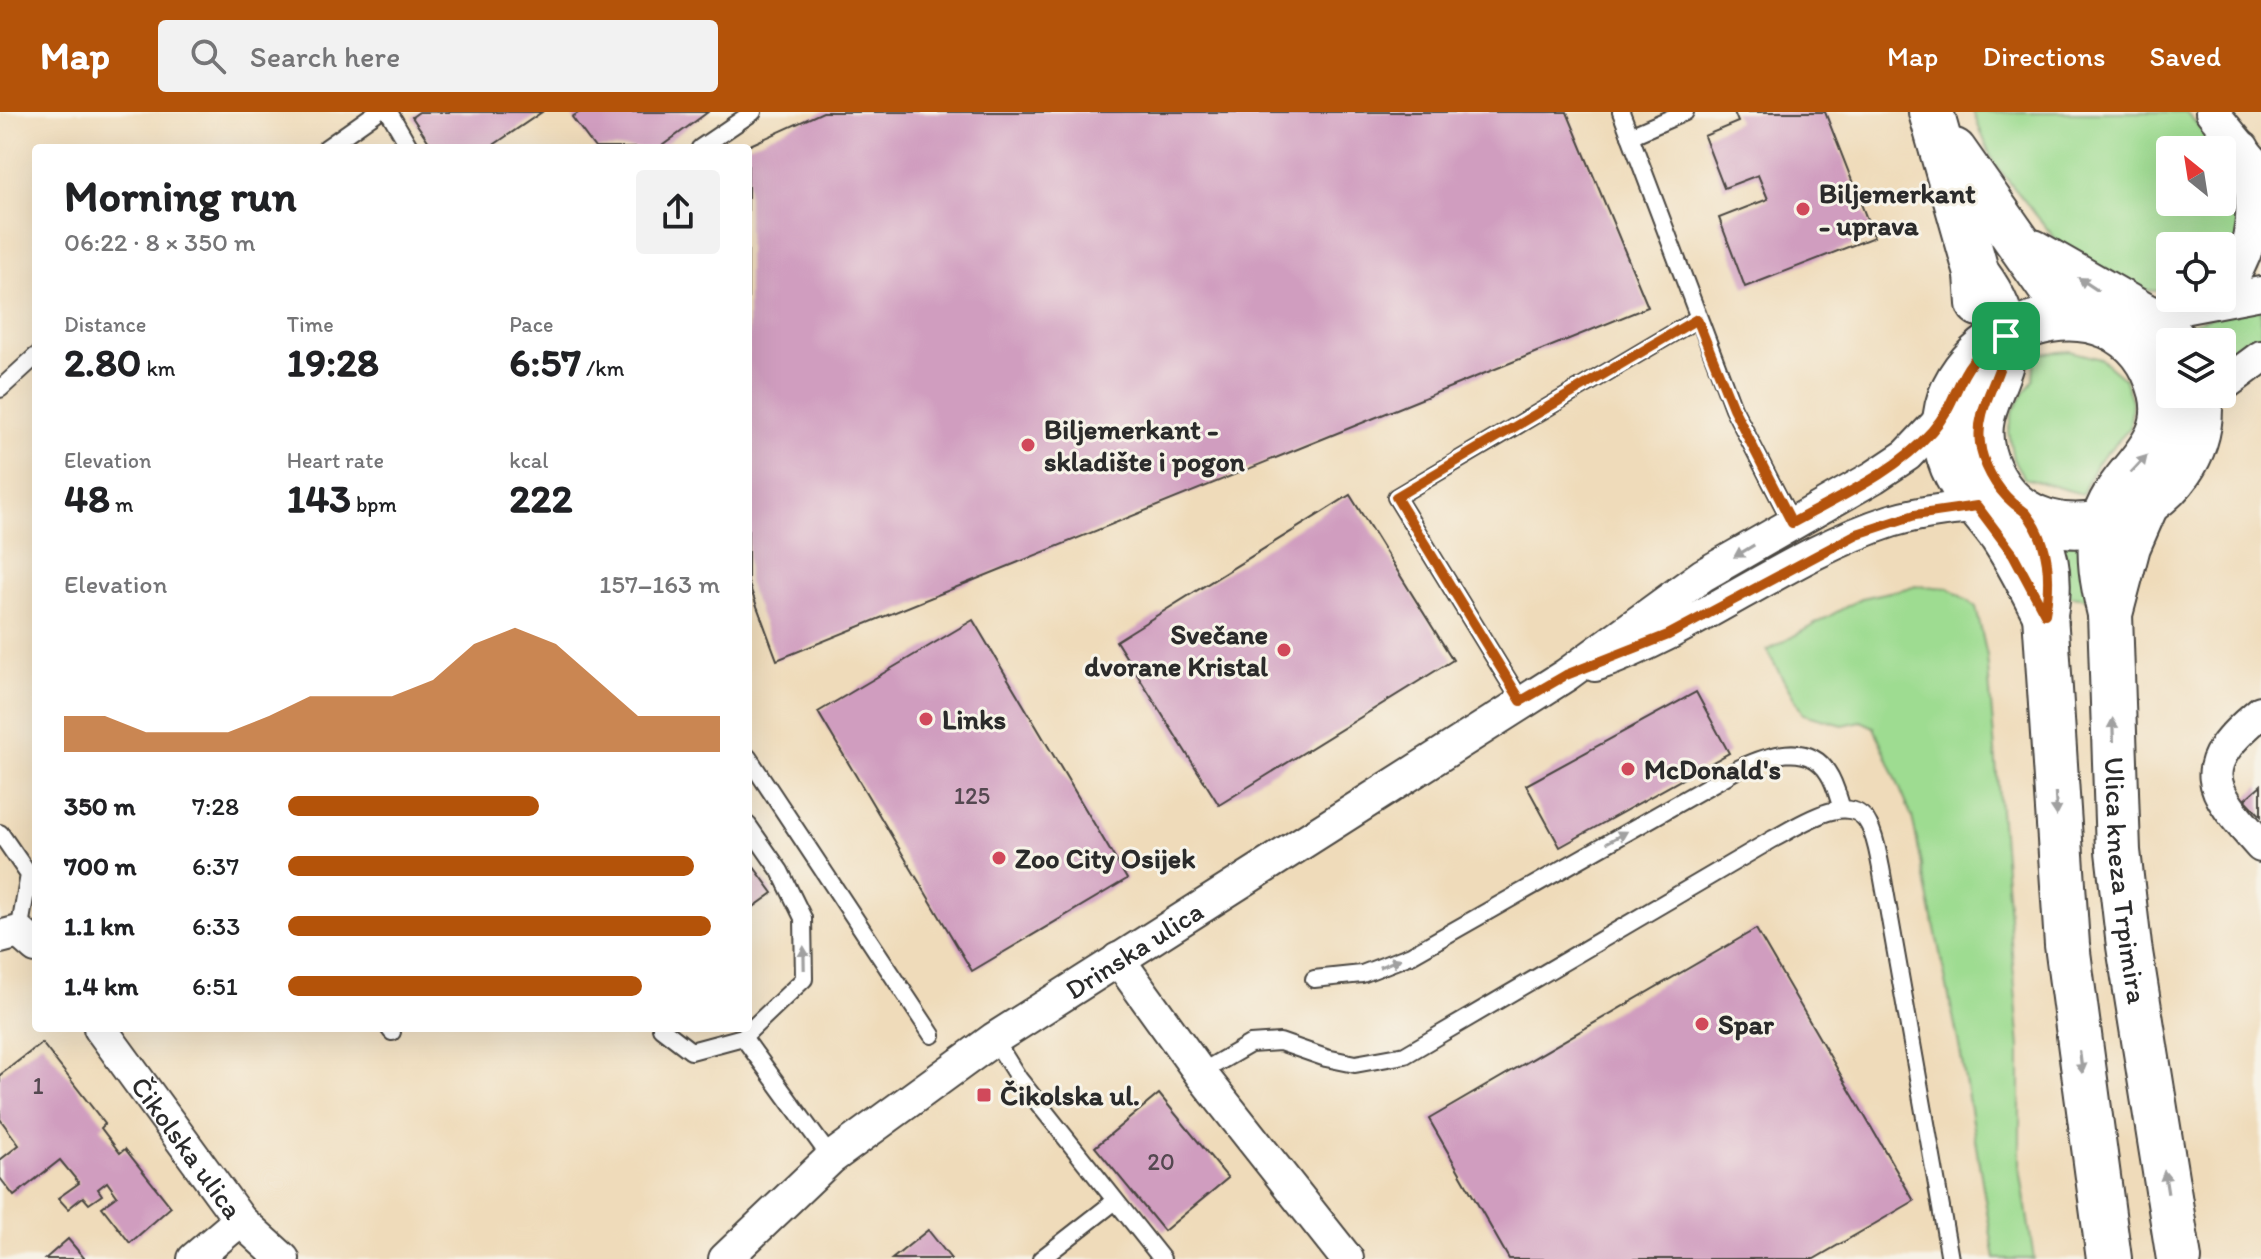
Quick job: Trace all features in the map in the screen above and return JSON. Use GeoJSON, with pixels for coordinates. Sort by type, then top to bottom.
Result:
{"type":"FeatureCollection","features":[{"type":"Feature","properties":{"kind":"main road"},"geometry":{"type":"LineString","coordinates":[[1933,117],[2058,299],[2086,319]]}},
{"type":"Feature","properties":{"kind":"main road"},"geometry":{"type":"LineString","coordinates":[[1933,117],[1977,274],[1977,331],[1989,347],[2005,357],[1979,419],[1980,445],[2005,507],[2052,521],[2103,523],[2123,518],[2146,505],[2175,475],[2195,442],[2206,408]]}},
{"type":"Feature","properties":{"kind":"main road"},"geometry":{"type":"LineString","coordinates":[[2024,248],[2158,328]]}},
{"type":"Feature","properties":{"kind":"main road"},"geometry":{"type":"LineString","coordinates":[[2102,1251],[2067,945],[2045,614],[2050,578],[2045,552],[2005,507],[1954,473],[1946,446],[1946,414],[1957,384],[1989,347],[2037,324],[2086,319],[2114,326],[2145,355],[2162,394],[2164,414],[2157,442],[2116,494],[2103,523],[2101,564],[2110,614]]}},
{"type":"Feature","properties":{"kind":"main road","name":"Ulica kneza Trpimira"},"geometry":{"type":"LineString","coordinates":[[2146,505],[2128,546],[2110,614],[2118,851],[2131,961],[2179,1259]]}},
{"type":"Feature","properties":{"kind":"street"},"geometry":{"type":"LineString","coordinates":[[2212,112],[2252,160],[2255,207],[2252,236],[2236,264]]}},
{"type":"Feature","properties":{"kind":"street"},"geometry":{"type":"LineString","coordinates":[[2236,295],[2261,293]]}},
{"type":"Feature","properties":{"kind":"street"},"geometry":{"type":"LineString","coordinates":[[2162,328],[2190,312]]}},
{"type":"Feature","properties":{"kind":"street"},"geometry":{"type":"LineString","coordinates":[[2086,319],[2156,328]]}},
{"type":"Feature","properties":{"kind":"street"},"geometry":{"type":"LineString","coordinates":[[2236,376],[2261,357]]}},
{"type":"Feature","properties":{"kind":"street","name":"Drinska ulica"},"geometry":{"type":"LineString","coordinates":[[727,1258],[831,1158],[994,1039],[1566,675],[1654,607],[1907,455],[1946,414]]}},
{"type":"Feature","properties":{"kind":"street","name":"Drinska ulica"},"geometry":{"type":"LineString","coordinates":[[1566,675],[1668,635],[1857,534],[1915,515],[2005,507]]}},
{"type":"Feature","properties":{"kind":"street"},"geometry":{"type":"LineString","coordinates":[[2261,712],[2226,743],[2216,769],[2221,802],[2261,846]]}},
{"type":"Feature","properties":{"kind":"street"},"geometry":{"type":"LineString","coordinates":[[1118,959],[1200,1073],[1347,1259]]}},
{"type":"Feature","properties":{"kind":"street","name":"Čikolska ulica"},"geometry":{"type":"LineString","coordinates":[[103,1032],[240,1220],[283,1259]]}},
{"type":"Feature","properties":{"kind":"street"},"geometry":{"type":"LineString","coordinates":[[194,1259],[240,1220]]}},
{"type":"Feature","properties":{"kind":"lane"},"geometry":{"type":"LineString","coordinates":[[332,144],[377,112]]}},
{"type":"Feature","properties":{"kind":"lane"},"geometry":{"type":"LineString","coordinates":[[389,112],[408,144]]}},
{"type":"Feature","properties":{"kind":"lane"},"geometry":{"type":"LineString","coordinates":[[706,144],[753,112]]}},
{"type":"Feature","properties":{"kind":"lane"},"geometry":{"type":"LineString","coordinates":[[1621,112],[1733,408],[1792,523]]}},
{"type":"Feature","properties":{"kind":"lane"},"geometry":{"type":"LineString","coordinates":[[1630,136],[1685,112]]}},
{"type":"Feature","properties":{"kind":"lane"},"geometry":{"type":"LineString","coordinates":[[1521,701],[1396,497],[1697,319]]}},
{"type":"Feature","properties":{"kind":"lane"},"geometry":{"type":"LineString","coordinates":[[0,389],[32,360]]}},
{"type":"Feature","properties":{"kind":"lane"},"geometry":{"type":"LineString","coordinates":[[1314,979],[1362,974],[1411,955],[1726,775],[1769,755],[1795,753],[1814,759],[1827,771],[1842,809]]}},
{"type":"Feature","properties":{"kind":"lane"},"geometry":{"type":"LineString","coordinates":[[752,763],[932,1035]]}},
{"type":"Feature","properties":{"kind":"lane"},"geometry":{"type":"LineString","coordinates":[[1200,1073],[1250,1044],[1280,1042],[1326,1058],[1355,1064],[1405,1055],[1818,815],[1842,809],[1859,813],[1869,824],[1881,868],[1950,1259]]}},
{"type":"Feature","properties":{"kind":"lane"},"geometry":{"type":"LineString","coordinates":[[752,831],[780,871],[803,918],[804,979],[752,1028]]}},
{"type":"Feature","properties":{"kind":"lane"},"geometry":{"type":"LineString","coordinates":[[0,833],[29,875],[18,939]]}},
{"type":"Feature","properties":{"kind":"lane"},"geometry":{"type":"LineString","coordinates":[[666,1032],[691,1051],[743,1037],[748,1032]]}},
{"type":"Feature","properties":{"kind":"lane"},"geometry":{"type":"LineString","coordinates":[[743,1037],[831,1158]]}},
{"type":"Feature","properties":{"kind":"lane"},"geometry":{"type":"LineString","coordinates":[[994,1039],[1019,1079],[1162,1259]]}},
{"type":"Feature","properties":{"kind":"lane"},"geometry":{"type":"LineString","coordinates":[[1041,1259],[1114,1202]]}},
{"type":"Feature","properties":{"kind":"green space"},"geometry":{"type":"Polygon","coordinates":[[[1973,112],[2186,112],[2208,136],[2156,136],[2156,216],[2236,216],[2236,183],[2241,194],[2239,237],[2236,242],[2236,232],[2156,232],[2156,291],[2143,290],[2062,247],[1993,162],[1973,112]]]}},
{"type":"Feature","properties":{"kind":"green space"},"geometry":{"type":"Polygon","coordinates":[[[2261,302],[2261,337],[2236,352],[2236,328],[2187,328],[2185,325],[2236,312],[2261,302]]]}},
{"type":"Feature","properties":{"kind":"green space"},"geometry":{"type":"Polygon","coordinates":[[[2070,351],[2101,359],[2124,378],[2132,401],[2130,428],[2096,464],[2082,494],[2024,478],[2013,459],[2008,431],[2013,411],[2033,380],[2035,354],[2070,351]]]}},
{"type":"Feature","properties":{"kind":"green space"},"geometry":{"type":"Polygon","coordinates":[[[2060,540],[2091,541],[2090,598],[2068,596],[2060,540]]]}},
{"type":"Feature","properties":{"kind":"green space"},"geometry":{"type":"Polygon","coordinates":[[[1917,586],[1949,588],[1976,607],[1987,656],[2020,1048],[2020,1168],[2034,1259],[1995,1259],[1960,1050],[1912,817],[1874,727],[1861,721],[1843,725],[1803,714],[1767,651],[1862,598],[1917,586]]]}},
{"type":"Feature","properties":{"kind":"building"},"geometry":{"type":"Polygon","coordinates":[[[419,112],[542,112],[495,144],[430,144],[412,117],[419,112]]]}},
{"type":"Feature","properties":{"kind":"building"},"geometry":{"type":"Polygon","coordinates":[[[580,112],[708,112],[664,144],[592,144],[572,117],[580,112]]]}},
{"type":"Feature","properties":{"kind":"building","name":"Biljemerkant - skladište i pogon"},"geometry":{"type":"Polygon","coordinates":[[[823,112],[1567,112],[1648,307],[777,660],[752,593],[752,144],[823,112]]]}},
{"type":"Feature","properties":{"kind":"building","name":"Biljemerkant - uprava"},"geometry":{"type":"Polygon","coordinates":[[[1734,112],[1825,112],[1874,237],[1745,287],[1719,218],[1768,199],[1758,175],[1724,188],[1704,136],[1738,122],[1734,112]]]}},
{"type":"Feature","properties":{"kind":"building","name":"Svečane dvorane Kristal"},"geometry":{"type":"Polygon","coordinates":[[[1350,495],[1453,660],[1219,805],[1116,641],[1350,495]]]}},
{"type":"Feature","properties":{"kind":"building"},"geometry":{"type":"Polygon","coordinates":[[[973,620],[1127,879],[972,971],[818,712],[973,620]]]}},
{"type":"Feature","properties":{"kind":"building","name":"McDonald's"},"geometry":{"type":"Polygon","coordinates":[[[1696,692],[1729,753],[1560,847],[1526,785],[1696,692]]]}},
{"type":"Feature","properties":{"kind":"building"},"geometry":{"type":"Polygon","coordinates":[[[2261,785],[2261,816],[2245,799],[2261,785]]]}},
{"type":"Feature","properties":{"kind":"building"},"geometry":{"type":"Polygon","coordinates":[[[752,864],[773,893],[752,908],[752,864]]]}},
{"type":"Feature","properties":{"kind":"building","name":"Spar"},"geometry":{"type":"Polygon","coordinates":[[[1756,929],[1914,1201],[1814,1259],[1509,1259],[1429,1119],[1756,929]]]}},
{"type":"Feature","properties":{"kind":"building"},"geometry":{"type":"Polygon","coordinates":[[[42,1043],[105,1124],[101,1128],[120,1153],[125,1149],[171,1207],[130,1243],[102,1207],[117,1196],[107,1182],[98,1189],[102,1195],[89,1204],[83,1197],[68,1209],[58,1198],[79,1183],[60,1160],[14,1196],[0,1178],[0,1160],[19,1145],[0,1119],[0,1075],[42,1043]]]}},
{"type":"Feature","properties":{"kind":"building"},"geometry":{"type":"Polygon","coordinates":[[[1159,1094],[1228,1178],[1164,1231],[1095,1147],[1159,1094]]]}},
{"type":"Feature","properties":{"kind":"building"},"geometry":{"type":"Polygon","coordinates":[[[928,1230],[951,1259],[892,1259],[928,1230]]]}},
{"type":"Feature","properties":{"kind":"building"},"geometry":{"type":"Polygon","coordinates":[[[68,1239],[85,1259],[45,1259],[68,1239]]]}},
{"type":"Feature","properties":{"kind":"place","name":"Biljemerkant - uprava"},"geometry":{"type":"Point","coordinates":[1803,209]}},
{"type":"Feature","properties":{"kind":"place","name":"Biljemerkant - skladište i pogon"},"geometry":{"type":"Point","coordinates":[1028,445]}},
{"type":"Feature","properties":{"kind":"place","name":"Svečane dvorane Kristal"},"geometry":{"type":"Point","coordinates":[1284,650]}},
{"type":"Feature","properties":{"kind":"place","name":"Links"},"geometry":{"type":"Point","coordinates":[926,719]}},
{"type":"Feature","properties":{"kind":"place","name":"McDonald's"},"geometry":{"type":"Point","coordinates":[1628,769]}},
{"type":"Feature","properties":{"kind":"place","name":"Zoo City Osijek"},"geometry":{"type":"Point","coordinates":[999,858]}},
{"type":"Feature","properties":{"kind":"place","name":"Spar"},"geometry":{"type":"Point","coordinates":[1702,1024]}},
{"type":"Feature","properties":{"kind":"place","name":"Čikolska ul."},"geometry":{"type":"Point","coordinates":[984,1095]}},
{"type":"Feature","properties":{"kind":"route"},"geometry":{"type":"LineString","coordinates":[[1697,319],[1733,408],[1792,523],[1907,455],[1946,414],[1957,384],[1972,358],[2006,336],[2005,357],[1999,377],[1979,419],[1980,445],[1990,473],[2001,491],[2025,512],[2045,552],[2050,578],[2045,614],[2027,577],[1999,532],[1977,506],[1957,508],[1915,515],[1857,534],[1668,635],[1566,675],[1521,701],[1396,497],[1697,319]]}}]}
